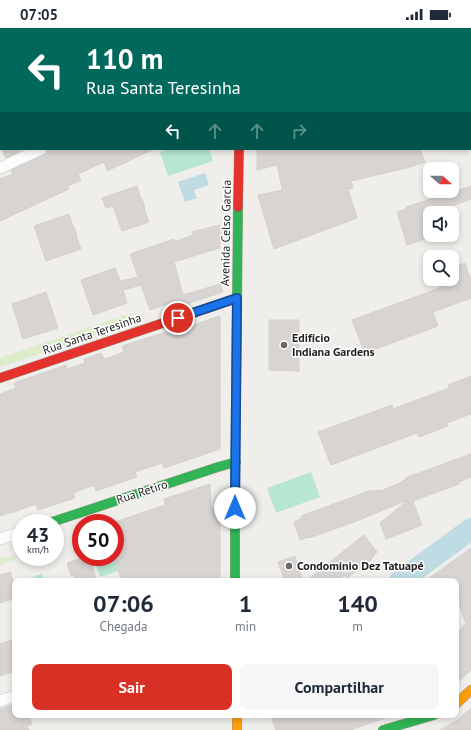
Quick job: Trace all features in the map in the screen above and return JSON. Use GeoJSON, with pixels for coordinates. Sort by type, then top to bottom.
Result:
{"type":"FeatureCollection","features":[{"type":"Feature","properties":{"kind":"street"},"geometry":{"type":"LineString","coordinates":[[0,168],[39,150]]}},
{"type":"Feature","properties":{"kind":"street","name":"Avenida Celso Garcia"},"geometry":{"type":"LineString","coordinates":[[235,578],[239,150]]}},
{"type":"Feature","properties":{"kind":"street","name":"Rua Santa Teresinha"},"geometry":{"type":"LineString","coordinates":[[0,378],[237,298]]}},
{"type":"Feature","properties":{"kind":"street","name":"Rua Retiro"},"geometry":{"type":"LineString","coordinates":[[64,518],[236,462]]}},
{"type":"Feature","properties":{"kind":"street"},"geometry":{"type":"LineString","coordinates":[[0,539],[12,535]]}},
{"type":"Feature","properties":{"kind":"street"},"geometry":{"type":"LineString","coordinates":[[459,701],[471,690]]}},
{"type":"Feature","properties":{"kind":"street"},"geometry":{"type":"LineString","coordinates":[[0,701],[12,697]]}},
{"type":"Feature","properties":{"kind":"street"},"geometry":{"type":"LineString","coordinates":[[237,718],[237,730]]}},
{"type":"Feature","properties":{"kind":"street"},"geometry":{"type":"LineString","coordinates":[[383,730],[424,718]]}},
{"type":"Feature","properties":{"kind":"green space"},"geometry":{"type":"Polygon","coordinates":[[[165,150],[209,150],[213,161],[168,176],[160,152],[165,150]]]}},
{"type":"Feature","properties":{"kind":"green space"},"geometry":{"type":"Polygon","coordinates":[[[131,313],[131,323],[0,367],[0,358],[131,313]]]}},
{"type":"Feature","properties":{"kind":"green space"},"geometry":{"type":"Polygon","coordinates":[[[311,472],[320,497],[276,513],[267,488],[311,472]]]}},
{"type":"Feature","properties":{"kind":"green space"},"geometry":{"type":"Polygon","coordinates":[[[12,556],[12,560],[0,565],[0,557],[12,556]]]}},
{"type":"Feature","properties":{"kind":"green space"},"geometry":{"type":"Polygon","coordinates":[[[96,566],[117,566],[119,571],[100,577],[96,566]]]}},
{"type":"Feature","properties":{"kind":"green space"},"geometry":{"type":"Polygon","coordinates":[[[42,574],[43,578],[29,578],[42,574]]]}},
{"type":"Feature","properties":{"kind":"water"},"geometry":{"type":"Polygon","coordinates":[[[205,173],[209,185],[194,190],[197,198],[185,202],[178,182],[205,173]]]}},
{"type":"Feature","properties":{"kind":"building"},"geometry":{"type":"Polygon","coordinates":[[[2,150],[22,150],[6,158],[2,150]]]}},
{"type":"Feature","properties":{"kind":"building"},"geometry":{"type":"Polygon","coordinates":[[[48,150],[152,150],[107,171],[104,162],[80,173],[78,174],[81,180],[68,186],[69,189],[0,221],[0,179],[13,174],[11,170],[47,153],[48,150]]]}},
{"type":"Feature","properties":{"kind":"building"},"geometry":{"type":"Polygon","coordinates":[[[257,150],[420,150],[425,162],[351,181],[353,188],[348,189],[357,218],[274,249],[258,195],[282,190],[277,165],[257,170],[257,150]]]}},
{"type":"Feature","properties":{"kind":"building"},"geometry":{"type":"Polygon","coordinates":[[[137,186],[149,222],[122,231],[113,206],[106,208],[102,198],[137,186]]]}},
{"type":"Feature","properties":{"kind":"building"},"geometry":{"type":"Polygon","coordinates":[[[471,186],[471,199],[452,206],[423,206],[423,240],[407,245],[397,212],[406,209],[406,207],[434,198],[459,198],[459,190],[471,186]]]}},
{"type":"Feature","properties":{"kind":"building"},"geometry":{"type":"Polygon","coordinates":[[[69,214],[81,249],[46,261],[34,226],[69,214]]]}},
{"type":"Feature","properties":{"kind":"building"},"geometry":{"type":"Polygon","coordinates":[[[220,225],[220,248],[174,262],[183,295],[220,284],[223,292],[177,307],[176,301],[150,310],[141,285],[123,290],[127,303],[93,315],[81,280],[115,268],[120,281],[138,277],[130,254],[174,239],[175,242],[193,235],[192,232],[220,225]]]}},
{"type":"Feature","properties":{"kind":"building"},"geometry":{"type":"Polygon","coordinates":[[[465,263],[471,280],[471,298],[433,312],[438,326],[365,353],[352,320],[440,288],[439,286],[459,286],[459,265],[465,263]]]}},
{"type":"Feature","properties":{"kind":"building"},"geometry":{"type":"Polygon","coordinates":[[[46,292],[58,328],[23,339],[12,304],[46,292]]]}},
{"type":"Feature","properties":{"kind":"building"},"geometry":{"type":"Polygon","coordinates":[[[220,316],[220,449],[164,468],[162,463],[135,472],[137,477],[96,491],[94,485],[73,493],[75,498],[38,510],[36,504],[0,516],[0,394],[16,388],[14,383],[66,365],[67,369],[85,363],[84,359],[101,353],[105,359],[124,352],[122,346],[166,332],[167,334],[220,316]]]}},
{"type":"Feature","properties":{"kind":"building","name":"Edifício Indiana Gardens"},"geometry":{"type":"Polygon","coordinates":[[[269,320],[299,320],[299,371],[269,370],[269,320]]]}},
{"type":"Feature","properties":{"kind":"building"},"geometry":{"type":"Polygon","coordinates":[[[471,376],[471,414],[447,423],[448,426],[419,437],[417,433],[331,465],[318,432],[392,405],[393,409],[449,388],[448,385],[471,376]]]}},
{"type":"Feature","properties":{"kind":"building"},"geometry":{"type":"Polygon","coordinates":[[[471,454],[471,477],[459,482],[459,484],[413,501],[422,525],[386,539],[380,523],[408,500],[354,522],[300,540],[294,522],[302,518],[301,516],[372,490],[372,492],[377,490],[381,491],[406,480],[405,478],[471,454]]]}},
{"type":"Feature","properties":{"kind":"building"},"geometry":{"type":"Polygon","coordinates":[[[210,484],[211,509],[220,506],[220,578],[121,578],[117,566],[124,566],[124,519],[165,505],[164,499],[210,484]]]}},
{"type":"Feature","properties":{"kind":"building"},"geometry":{"type":"Polygon","coordinates":[[[364,535],[377,552],[372,559],[347,578],[345,575],[340,578],[310,578],[364,535]]]}},
{"type":"Feature","properties":{"kind":"building"},"geometry":{"type":"Polygon","coordinates":[[[471,548],[471,670],[459,681],[459,630],[466,624],[459,603],[459,578],[429,578],[471,548]]]}},
{"type":"Feature","properties":{"kind":"building","name":"Condomínio Dez Tatuapé"},"geometry":{"type":"Polygon","coordinates":[[[295,556],[302,578],[284,578],[278,562],[295,556]]]}},
{"type":"Feature","properties":{"kind":"building"},"geometry":{"type":"Polygon","coordinates":[[[72,561],[72,566],[92,566],[96,578],[75,578],[74,575],[71,576],[67,563],[72,561]]]}},
{"type":"Feature","properties":{"kind":"building"},"geometry":{"type":"Polygon","coordinates":[[[10,572],[12,578],[12,599],[0,603],[0,575],[10,572]]]}},
{"type":"Feature","properties":{"kind":"building"},"geometry":{"type":"Polygon","coordinates":[[[12,640],[12,672],[0,676],[0,644],[12,640]]]}},
{"type":"Feature","properties":{"kind":"building"},"geometry":{"type":"Polygon","coordinates":[[[12,705],[12,718],[30,718],[32,724],[27,726],[29,730],[0,730],[0,709],[12,705]]]}},
{"type":"Feature","properties":{"kind":"building"},"geometry":{"type":"Polygon","coordinates":[[[471,708],[471,730],[440,730],[459,719],[471,708]]]}},
{"type":"Feature","properties":{"kind":"building"},"geometry":{"type":"Polygon","coordinates":[[[385,718],[350,730],[276,730],[272,719],[385,718]]]}},
{"type":"Feature","properties":{"kind":"waterway"},"geometry":{"type":"LineString","coordinates":[[404,578],[471,529]]}},
{"type":"Feature","properties":{"kind":"traffic: fast"},"geometry":{"type":"LineString","coordinates":[[235,578],[238,207]]}},
{"type":"Feature","properties":{"kind":"traffic: fast"},"geometry":{"type":"LineString","coordinates":[[64,518],[236,462]]}},
{"type":"Feature","properties":{"kind":"traffic: fast"},"geometry":{"type":"LineString","coordinates":[[383,730],[424,718]]}},
{"type":"Feature","properties":{"kind":"traffic: slow"},"geometry":{"type":"LineString","coordinates":[[459,701],[471,690]]}},
{"type":"Feature","properties":{"kind":"traffic: slow"},"geometry":{"type":"LineString","coordinates":[[237,718],[237,730]]}},
{"type":"Feature","properties":{"kind":"traffic: jam"},"geometry":{"type":"LineString","coordinates":[[238,207],[239,150]]}},
{"type":"Feature","properties":{"kind":"traffic: jam"},"geometry":{"type":"LineString","coordinates":[[0,378],[237,298]]}},
{"type":"Feature","properties":{"kind":"place","name":"Edifício Indiana Gardens"},"geometry":{"type":"Point","coordinates":[284,345]}},
{"type":"Feature","properties":{"kind":"place","name":"Condomínio Dez Tatuapé"},"geometry":{"type":"Point","coordinates":[289,566]}},
{"type":"Feature","properties":{"kind":"route"},"geometry":{"type":"LineString","coordinates":[[178,318],[237,298],[235,508]]}}]}
